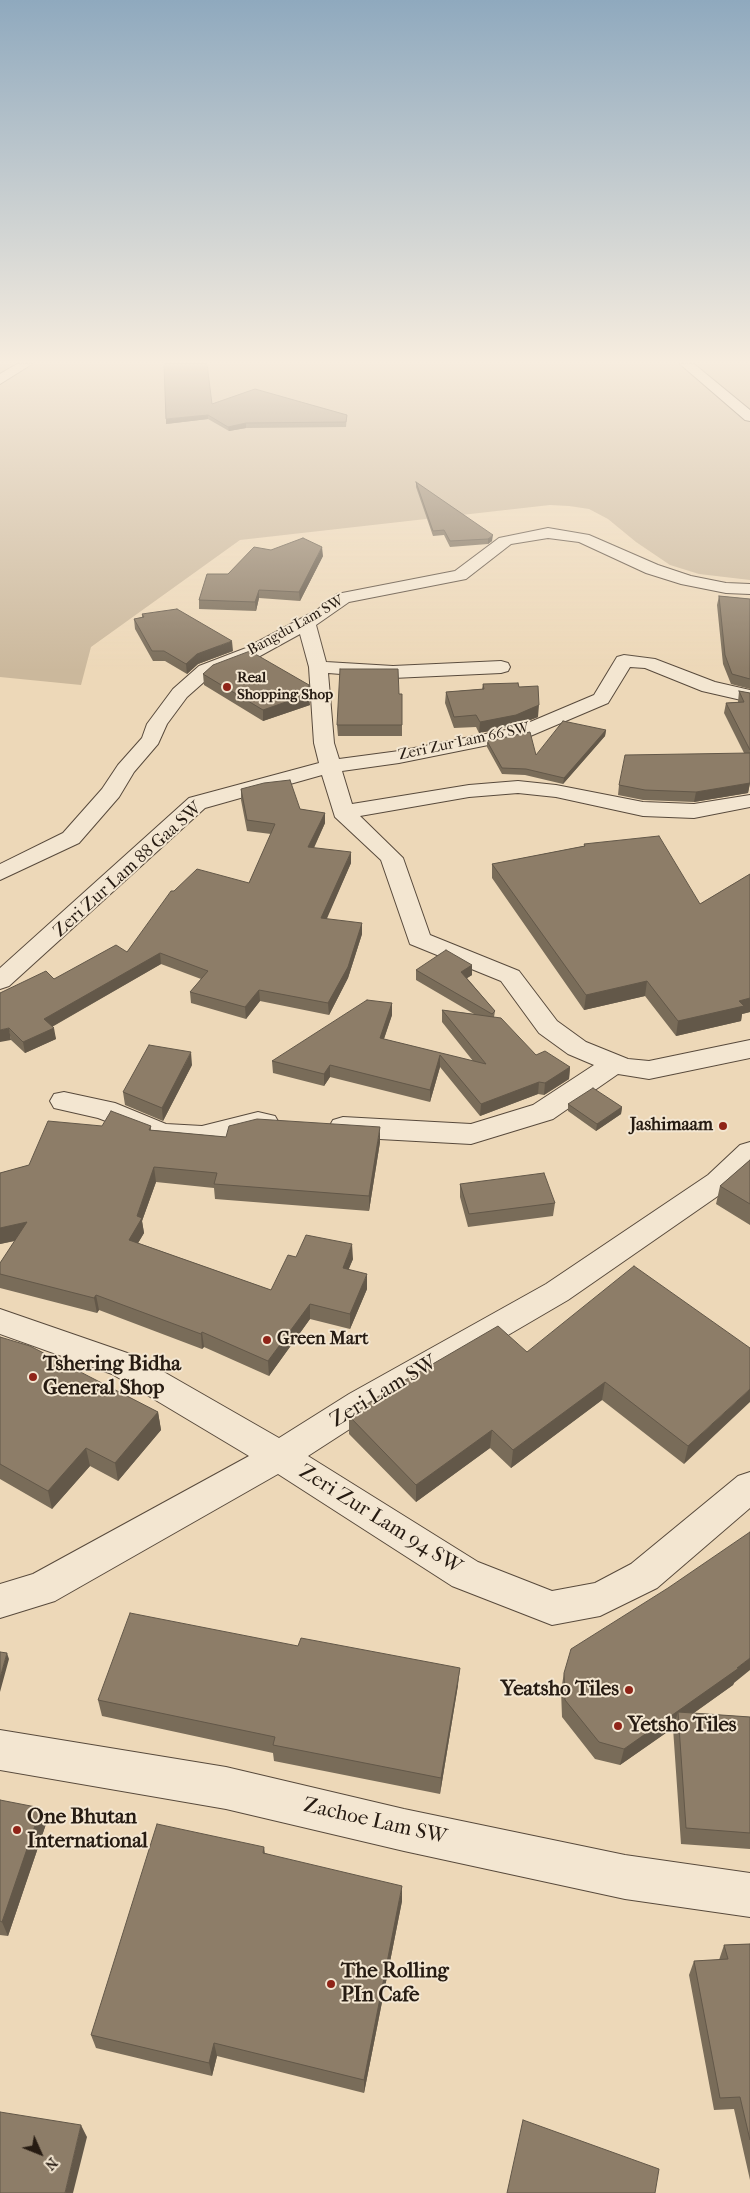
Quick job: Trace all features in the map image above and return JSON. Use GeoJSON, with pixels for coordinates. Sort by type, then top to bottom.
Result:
{"type":"FeatureCollection","features":[{"type":"Feature","properties":{"kind":"street","name":"Bangdu Lam SW"},"geometry":{"type":"LineString","coordinates":[[0,872],[71,838],[111,792],[126,769],[151,740],[157,724],[180,693],[206,670],[253,652],[323,614],[343,598],[460,575],[505,541],[540,534],[565,534],[583,538],[652,568],[687,580],[719,587],[750,589]]}},
{"type":"Feature","properties":{"kind":"street"},"geometry":{"type":"LineString","coordinates":[[306,623],[318,667],[324,743],[343,812],[392,858],[419,939],[510,976],[548,1026],[577,1048],[616,1063],[649,1070],[750,1049]]}},
{"type":"Feature","properties":{"kind":"street","name":"Zeri Zur Lam 66 SW"},"geometry":{"type":"LineString","coordinates":[[268,781],[330,766],[399,756],[521,732],[601,698],[624,661],[648,663],[709,687],[750,696]]}},
{"type":"Feature","properties":{"kind":"street"},"geometry":{"type":"LineString","coordinates":[[318,667],[392,672],[502,667]]}},
{"type":"Feature","properties":{"kind":"street","name":"Zeri Zur Lam 88 Gaa SW"},"geometry":{"type":"LineString","coordinates":[[0,981],[197,803],[268,781]]}},
{"type":"Feature","properties":{"kind":"street"},"geometry":{"type":"LineString","coordinates":[[343,812],[469,791],[518,787],[556,791],[643,809],[694,811],[750,802]]}},
{"type":"Feature","properties":{"kind":"street"},"geometry":{"type":"LineString","coordinates":[[316,1125],[471,1134],[543,1112],[616,1063]]}},
{"type":"Feature","properties":{"kind":"street"},"geometry":{"type":"LineString","coordinates":[[64,1101],[105,1110],[163,1133],[202,1136],[258,1122],[287,1124]]}},
{"type":"Feature","properties":{"kind":"street","name":"Zeri Lam SW"},"geometry":{"type":"LineString","coordinates":[[0,1601],[42,1589],[280,1456],[361,1404],[557,1292],[718,1182],[750,1152]]}},
{"type":"Feature","properties":{"kind":"street","name":"Zeri Zur Lam 94 SW"},"geometry":{"type":"LineString","coordinates":[[0,1321],[124,1365],[280,1456],[465,1574],[552,1608],[600,1599],[644,1576],[750,1487]]}},
{"type":"Feature","properties":{"kind":"street","name":"Zachoe Lam SW"},"geometry":{"type":"LineString","coordinates":[[0,1750],[226,1788],[404,1830],[625,1877],[750,1895]]}},
{"type":"Feature","properties":{"kind":"shaded area"},"geometry":{"type":"Polygon","coordinates":[[[0,466],[750,466],[750,580],[699,574],[670,565],[636,542],[608,519],[589,509],[569,506],[550,505],[240,540],[91,647],[81,685],[0,677],[0,466]]]}},
{"type":"Feature","properties":{"kind":"building"},"geometry":{"type":"Polygon","coordinates":[[[416,482],[493,535],[488,539],[450,541],[444,530],[433,531],[416,482]]]}},
{"type":"Feature","properties":{"kind":"building"},"geometry":{"type":"Polygon","coordinates":[[[303,538],[322,547],[299,592],[259,590],[255,602],[199,600],[207,574],[228,574],[254,547],[271,550],[303,538]]]}},
{"type":"Feature","properties":{"kind":"building"},"geometry":{"type":"Polygon","coordinates":[[[719,596],[750,599],[750,679],[732,674],[725,655],[719,596]]]}},
{"type":"Feature","properties":{"kind":"building"},"geometry":{"type":"Polygon","coordinates":[[[177,609],[232,641],[197,654],[186,664],[164,651],[152,651],[134,619],[144,617],[142,614],[177,609]]]}},
{"type":"Feature","properties":{"kind":"building"},"geometry":{"type":"Polygon","coordinates":[[[250,651],[309,685],[309,694],[263,710],[203,674],[213,665],[250,651]]]}},
{"type":"Feature","properties":{"kind":"building"},"geometry":{"type":"Polygon","coordinates":[[[340,669],[398,669],[399,694],[402,694],[402,725],[337,725],[340,669]]]}},
{"type":"Feature","properties":{"kind":"building"},"geometry":{"type":"Polygon","coordinates":[[[518,683],[519,687],[538,686],[539,705],[516,715],[480,722],[476,715],[454,717],[446,692],[484,689],[483,684],[518,683]]]}},
{"type":"Feature","properties":{"kind":"building"},"geometry":{"type":"Polygon","coordinates":[[[739,691],[750,693],[750,750],[726,703],[744,702],[739,691]]]}},
{"type":"Feature","properties":{"kind":"building"},"geometry":{"type":"Polygon","coordinates":[[[563,721],[606,730],[564,778],[526,769],[502,768],[487,741],[530,732],[536,755],[563,721]]]}},
{"type":"Feature","properties":{"kind":"building"},"geometry":{"type":"Polygon","coordinates":[[[750,753],[750,783],[696,792],[645,790],[619,785],[625,755],[750,753]]]}},
{"type":"Feature","properties":{"kind":"building"},"geometry":{"type":"Polygon","coordinates":[[[290,780],[300,809],[325,813],[308,847],[351,852],[321,918],[362,923],[348,967],[328,1003],[259,990],[245,1007],[190,992],[208,971],[160,953],[44,1019],[54,1028],[23,1042],[9,1028],[0,1030],[0,993],[46,971],[54,979],[116,945],[127,952],[171,891],[174,891],[197,869],[249,883],[275,824],[247,820],[241,789],[264,783],[290,780]]]}},
{"type":"Feature","properties":{"kind":"building"},"geometry":{"type":"Polygon","coordinates":[[[659,836],[700,904],[750,874],[750,998],[739,1001],[744,1006],[678,1021],[647,981],[586,995],[492,864],[585,846],[584,844],[659,836]]]}},
{"type":"Feature","properties":{"kind":"building"},"geometry":{"type":"Polygon","coordinates":[[[446,950],[472,965],[461,972],[495,1011],[492,1014],[416,970],[446,950]]]}},
{"type":"Feature","properties":{"kind":"building"},"geometry":{"type":"Polygon","coordinates":[[[367,1000],[392,1003],[380,1038],[486,1064],[442,1010],[501,1018],[536,1055],[545,1051],[570,1067],[545,1083],[539,1082],[481,1104],[440,1055],[430,1090],[330,1065],[324,1074],[272,1061],[367,1000]]]}},
{"type":"Feature","properties":{"kind":"building"},"geometry":{"type":"Polygon","coordinates":[[[149,1045],[191,1052],[162,1108],[123,1092],[149,1045]]]}},
{"type":"Feature","properties":{"kind":"building"},"geometry":{"type":"Polygon","coordinates":[[[593,1088],[622,1107],[597,1124],[568,1104],[593,1088]]]}},
{"type":"Feature","properties":{"kind":"building"},"geometry":{"type":"Polygon","coordinates":[[[111,1111],[151,1126],[149,1130],[226,1137],[229,1126],[257,1119],[380,1127],[369,1196],[214,1184],[217,1173],[154,1167],[137,1216],[142,1218],[129,1240],[271,1290],[288,1255],[296,1257],[306,1235],[352,1244],[343,1268],[367,1274],[350,1314],[310,1304],[268,1361],[202,1332],[201,1334],[96,1295],[94,1298],[0,1274],[0,1263],[27,1222],[0,1228],[0,1173],[29,1165],[48,1121],[102,1126],[111,1111]]]}},
{"type":"Feature","properties":{"kind":"building"},"geometry":{"type":"Polygon","coordinates":[[[750,1160],[750,1204],[720,1186],[750,1160]]]}},
{"type":"Feature","properties":{"kind":"building"},"geometry":{"type":"Polygon","coordinates":[[[544,1173],[555,1203],[469,1214],[460,1184],[544,1173]]]}},
{"type":"Feature","properties":{"kind":"building"},"geometry":{"type":"Polygon","coordinates":[[[634,1266],[750,1348],[750,1389],[688,1446],[605,1382],[513,1450],[492,1430],[416,1485],[349,1416],[388,1390],[498,1326],[527,1352],[634,1266]]]}},
{"type":"Feature","properties":{"kind":"building"},"geometry":{"type":"Polygon","coordinates":[[[0,1337],[30,1346],[158,1412],[115,1463],[86,1448],[48,1491],[0,1464],[0,1337]]]}},
{"type":"Feature","properties":{"kind":"building"},"geometry":{"type":"Polygon","coordinates":[[[750,1532],[750,1658],[737,1668],[739,1668],[624,1749],[599,1742],[565,1700],[564,1673],[571,1649],[668,1588],[750,1532]]]}},
{"type":"Feature","properties":{"kind":"building"},"geometry":{"type":"Polygon","coordinates":[[[130,1613],[298,1646],[301,1638],[460,1668],[441,1778],[273,1745],[275,1737],[98,1700],[130,1613]]]}},
{"type":"Feature","properties":{"kind":"building"},"geometry":{"type":"Polygon","coordinates":[[[0,1652],[7,1653],[0,1678],[0,1652]]]}},
{"type":"Feature","properties":{"kind":"building"},"geometry":{"type":"Polygon","coordinates":[[[678,1712],[750,1717],[750,1833],[686,1828],[678,1712]]]}},
{"type":"Feature","properties":{"kind":"building"},"geometry":{"type":"Polygon","coordinates":[[[0,1800],[41,1808],[2,1922],[0,1921],[0,1800]]]}},
{"type":"Feature","properties":{"kind":"building"},"geometry":{"type":"Polygon","coordinates":[[[157,1824],[264,1847],[263,1853],[402,1886],[364,2080],[214,2043],[209,2063],[91,2035],[157,1824]]]}},
{"type":"Feature","properties":{"kind":"building"},"geometry":{"type":"Polygon","coordinates":[[[750,1944],[750,2140],[740,2097],[720,2098],[694,1961],[728,1959],[724,1945],[750,1944]]]}},
{"type":"Feature","properties":{"kind":"building"},"geometry":{"type":"Polygon","coordinates":[[[0,2112],[81,2125],[65,2193],[0,2193],[0,2112]]]}},
{"type":"Feature","properties":{"kind":"building"},"geometry":{"type":"Polygon","coordinates":[[[523,2120],[659,2169],[655,2193],[507,2193],[523,2120]]]}},
{"type":"Feature","properties":{"kind":"place","name":"Real Shopping Shop"},"geometry":{"type":"Point","coordinates":[227,687]}},
{"type":"Feature","properties":{"kind":"place","name":"Jashimaam"},"geometry":{"type":"Point","coordinates":[723,1126]}},
{"type":"Feature","properties":{"kind":"place","name":"Green Mart"},"geometry":{"type":"Point","coordinates":[267,1340]}},
{"type":"Feature","properties":{"kind":"place","name":"Tshering Bidha General Shop"},"geometry":{"type":"Point","coordinates":[33,1377]}},
{"type":"Feature","properties":{"kind":"place","name":"Yeatsho Tiles"},"geometry":{"type":"Point","coordinates":[629,1690]}},
{"type":"Feature","properties":{"kind":"place","name":"Yetsho Tiles"},"geometry":{"type":"Point","coordinates":[618,1726]}},
{"type":"Feature","properties":{"kind":"place","name":"One Bhutan International"},"geometry":{"type":"Point","coordinates":[17,1830]}},
{"type":"Feature","properties":{"kind":"place","name":"The Rolling PIn Cafe"},"geometry":{"type":"Point","coordinates":[331,1984]}}]}
